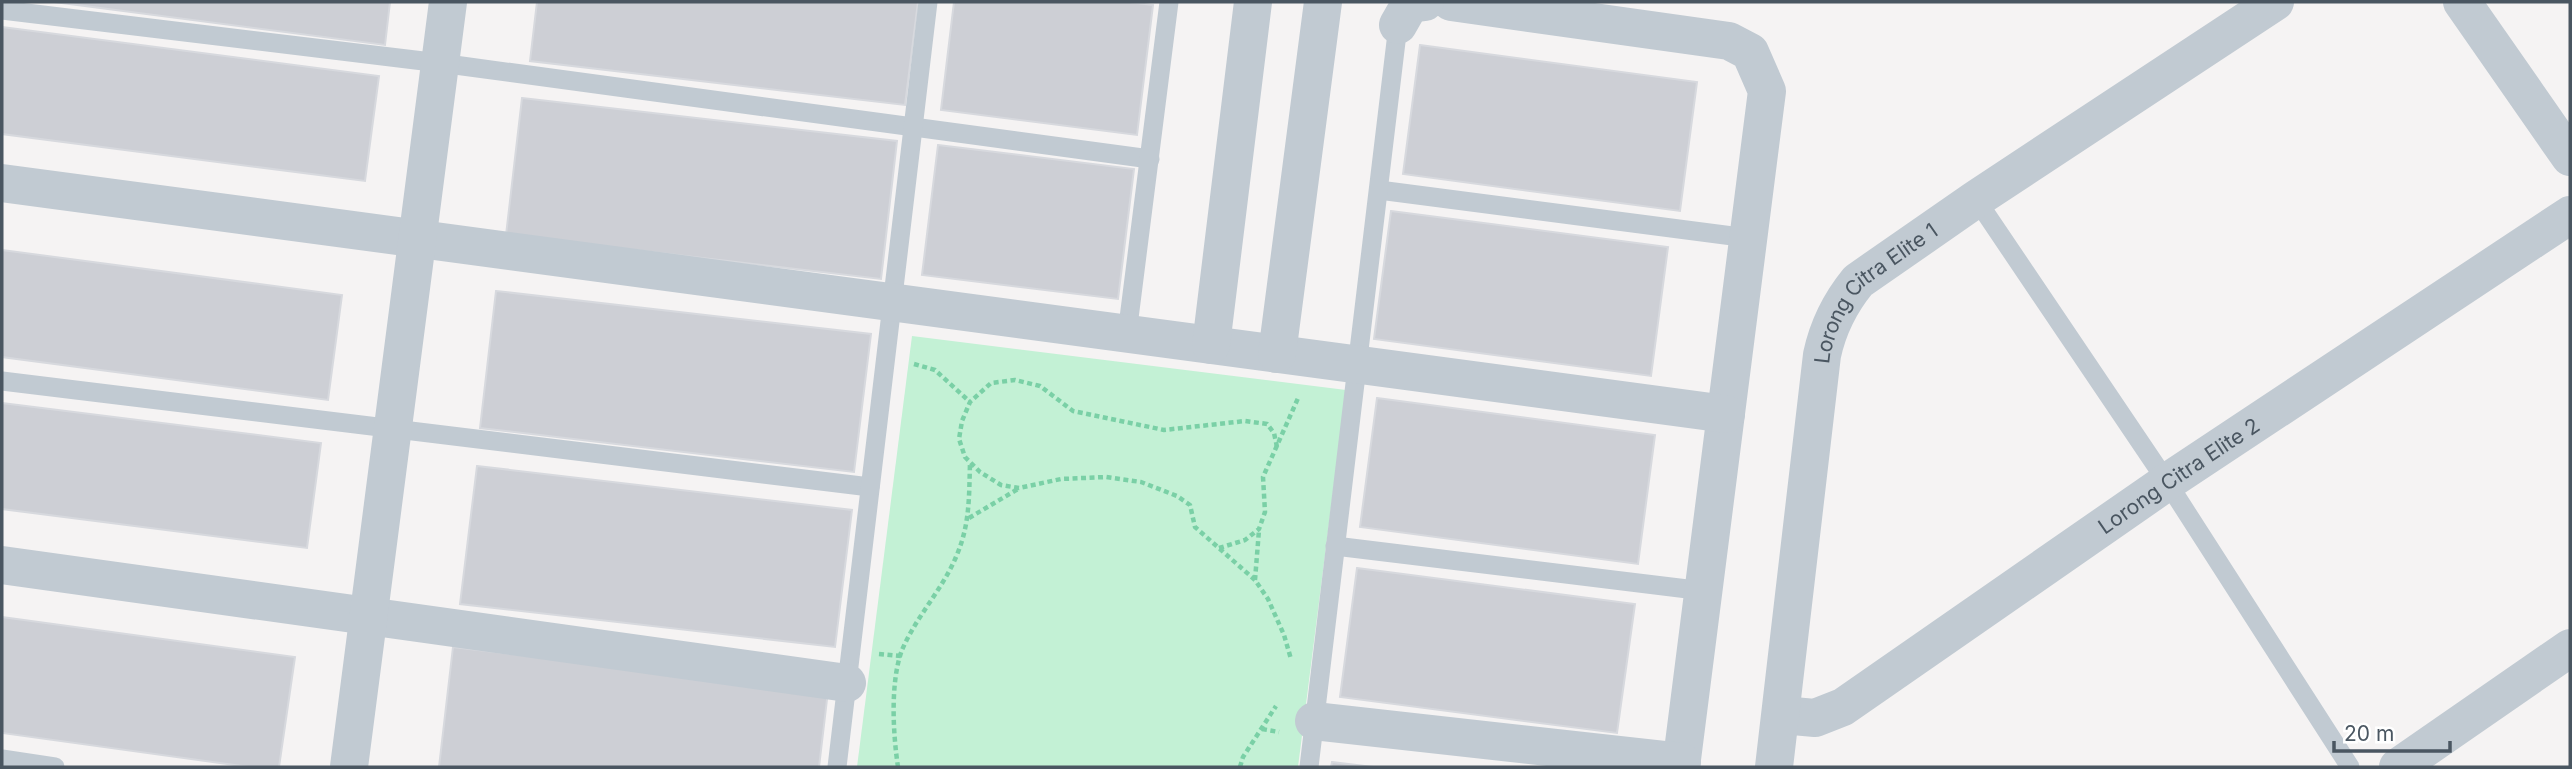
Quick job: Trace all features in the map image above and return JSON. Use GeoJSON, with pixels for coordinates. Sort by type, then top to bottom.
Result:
{"type":"FeatureCollection","features":[{"type":"Feature","properties":{"kind":"street"},"geometry":{"type":"LineString","coordinates":[[349,767],[447,2]]}},
{"type":"Feature","properties":{"kind":"street"},"geometry":{"type":"LineString","coordinates":[[1211,345],[1253,2]]}},
{"type":"Feature","properties":{"kind":"street"},"geometry":{"type":"LineString","coordinates":[[1314,720],[1682,764],[1767,91],[1750,52],[1729,41],[1451,2]]}},
{"type":"Feature","properties":{"kind":"street","name":"Lorong Citra Elite 1"},"geometry":{"type":"LineString","coordinates":[[1774,767],[1822,355],[1827,332],[1846,296],[1858,281],[1976,199],[2275,2]]}},
{"type":"Feature","properties":{"kind":"street"},"geometry":{"type":"LineString","coordinates":[[2462,2],[2570,158]]}},
{"type":"Feature","properties":{"kind":"street"},"geometry":{"type":"LineString","coordinates":[[1295,357],[1315,3]]}},
{"type":"Feature","properties":{"kind":"street"},"geometry":{"type":"LineString","coordinates":[[2,183],[1726,414]]}},
{"type":"Feature","properties":{"kind":"street","name":"Lorong Citra Elite 2"},"geometry":{"type":"LineString","coordinates":[[1782,715],[1815,718],[1843,706],[2167,482],[2570,215]]}},
{"type":"Feature","properties":{"kind":"street"},"geometry":{"type":"LineString","coordinates":[[2,565],[847,683]]}},
{"type":"Feature","properties":{"kind":"street"},"geometry":{"type":"LineString","coordinates":[[2398,767],[2570,649]]}},
{"type":"Feature","properties":{"kind":"lane"},"geometry":{"type":"LineString","coordinates":[[837,767],[928,2]]}},
{"type":"Feature","properties":{"kind":"lane"},"geometry":{"type":"LineString","coordinates":[[1127,334],[1169,2]]}},
{"type":"Feature","properties":{"kind":"lane"},"geometry":{"type":"LineString","coordinates":[[2,10],[440,63],[1150,159]]}},
{"type":"Feature","properties":{"kind":"lane"},"geometry":{"type":"LineString","coordinates":[[1309,767],[1379,190],[1412,13]]}},
{"type":"Feature","properties":{"kind":"lane"},"geometry":{"type":"LineString","coordinates":[[1379,190],[1748,238]]}},
{"type":"Feature","properties":{"kind":"lane"},"geometry":{"type":"LineString","coordinates":[[1976,199],[2167,482],[2350,767]]}},
{"type":"Feature","properties":{"kind":"lane"},"geometry":{"type":"LineString","coordinates":[[2,381],[870,487]]}},
{"type":"Feature","properties":{"kind":"lane"},"geometry":{"type":"LineString","coordinates":[[1335,546],[1704,591]]}},
{"type":"Feature","properties":{"kind":"lane"},"geometry":{"type":"LineString","coordinates":[[2,759],[55,767]]}},
{"type":"Feature","properties":{"kind":"path"},"geometry":{"type":"LineString","coordinates":[[886,357],[935,370],[970,402]]}},
{"type":"Feature","properties":{"kind":"path"},"geometry":{"type":"LineString","coordinates":[[1255,580],[1259,529],[1265,512],[1264,477],[1277,447],[1295,357]]}},
{"type":"Feature","properties":{"kind":"path"},"geometry":{"type":"LineString","coordinates":[[1019,488],[1001,485],[980,472],[965,457],[959,439],[962,421],[970,402],[990,383],[1015,380],[1040,386],[1073,411],[1164,430],[1245,421],[1267,424],[1274,433],[1277,447]]}},
{"type":"Feature","properties":{"kind":"path"},"geometry":{"type":"LineString","coordinates":[[898,767],[894,738],[895,692],[902,652],[956,559],[969,518],[970,462]]}},
{"type":"Feature","properties":{"kind":"path"},"geometry":{"type":"LineString","coordinates":[[969,518],[1019,488],[1061,479],[1106,477],[1141,482],[1177,496],[1190,505],[1195,527],[1255,580],[1268,598],[1284,635],[1292,663]]}},
{"type":"Feature","properties":{"kind":"path"},"geometry":{"type":"LineString","coordinates":[[1218,548],[1245,540],[1259,529]]}},
{"type":"Feature","properties":{"kind":"path"},"geometry":{"type":"LineString","coordinates":[[1241,767],[1243,757],[1281,699]]}},
{"type":"Feature","properties":{"kind":"green space"},"geometry":{"type":"Polygon","coordinates":[[[912,336],[1346,390],[1298,767],[857,767],[912,336]]]}},
{"type":"Feature","properties":{"kind":"building"},"geometry":{"type":"Polygon","coordinates":[[[54,2],[390,2],[385,45],[54,2]]]}},
{"type":"Feature","properties":{"kind":"building"},"geometry":{"type":"Polygon","coordinates":[[[537,2],[918,2],[905,105],[530,61],[537,2]]]}},
{"type":"Feature","properties":{"kind":"building"},"geometry":{"type":"Polygon","coordinates":[[[954,2],[1129,2],[1153,5],[1137,135],[941,110],[954,2]]]}},
{"type":"Feature","properties":{"kind":"building"},"geometry":{"type":"Polygon","coordinates":[[[2,27],[379,76],[365,181],[2,134],[2,27]]]}},
{"type":"Feature","properties":{"kind":"building"},"geometry":{"type":"Polygon","coordinates":[[[1420,45],[1697,82],[1680,211],[1403,174],[1420,45]]]}},
{"type":"Feature","properties":{"kind":"building"},"geometry":{"type":"Polygon","coordinates":[[[522,98],[897,141],[881,279],[506,235],[522,98]]]}},
{"type":"Feature","properties":{"kind":"building"},"geometry":{"type":"Polygon","coordinates":[[[938,145],[1134,169],[1118,299],[922,275],[938,145]]]}},
{"type":"Feature","properties":{"kind":"building"},"geometry":{"type":"Polygon","coordinates":[[[1391,211],[1668,247],[1651,376],[1374,339],[1391,211]]]}},
{"type":"Feature","properties":{"kind":"building"},"geometry":{"type":"Polygon","coordinates":[[[2,250],[342,295],[328,400],[2,357],[2,250]]]}},
{"type":"Feature","properties":{"kind":"building"},"geometry":{"type":"Polygon","coordinates":[[[496,291],[871,334],[854,472],[480,428],[496,291]]]}},
{"type":"Feature","properties":{"kind":"building"},"geometry":{"type":"Polygon","coordinates":[[[1377,398],[1655,435],[1638,564],[1360,527],[1377,398]]]}},
{"type":"Feature","properties":{"kind":"building"},"geometry":{"type":"Polygon","coordinates":[[[2,403],[321,443],[307,548],[2,509],[2,403]]]}},
{"type":"Feature","properties":{"kind":"building"},"geometry":{"type":"Polygon","coordinates":[[[477,466],[852,510],[835,647],[460,604],[477,466]]]}},
{"type":"Feature","properties":{"kind":"building"},"geometry":{"type":"Polygon","coordinates":[[[1357,568],[1635,604],[1617,733],[1340,697],[1357,568]]]}},
{"type":"Feature","properties":{"kind":"building"},"geometry":{"type":"Polygon","coordinates":[[[2,617],[295,657],[279,767],[249,767],[2,733],[2,617]]]}},
{"type":"Feature","properties":{"kind":"building"},"geometry":{"type":"Polygon","coordinates":[[[453,647],[828,691],[819,767],[439,767],[453,647]]]}},
{"type":"Feature","properties":{"kind":"building"},"geometry":{"type":"Polygon","coordinates":[[[1332,762],[1373,767],[1331,767],[1332,762]]]}}]}
